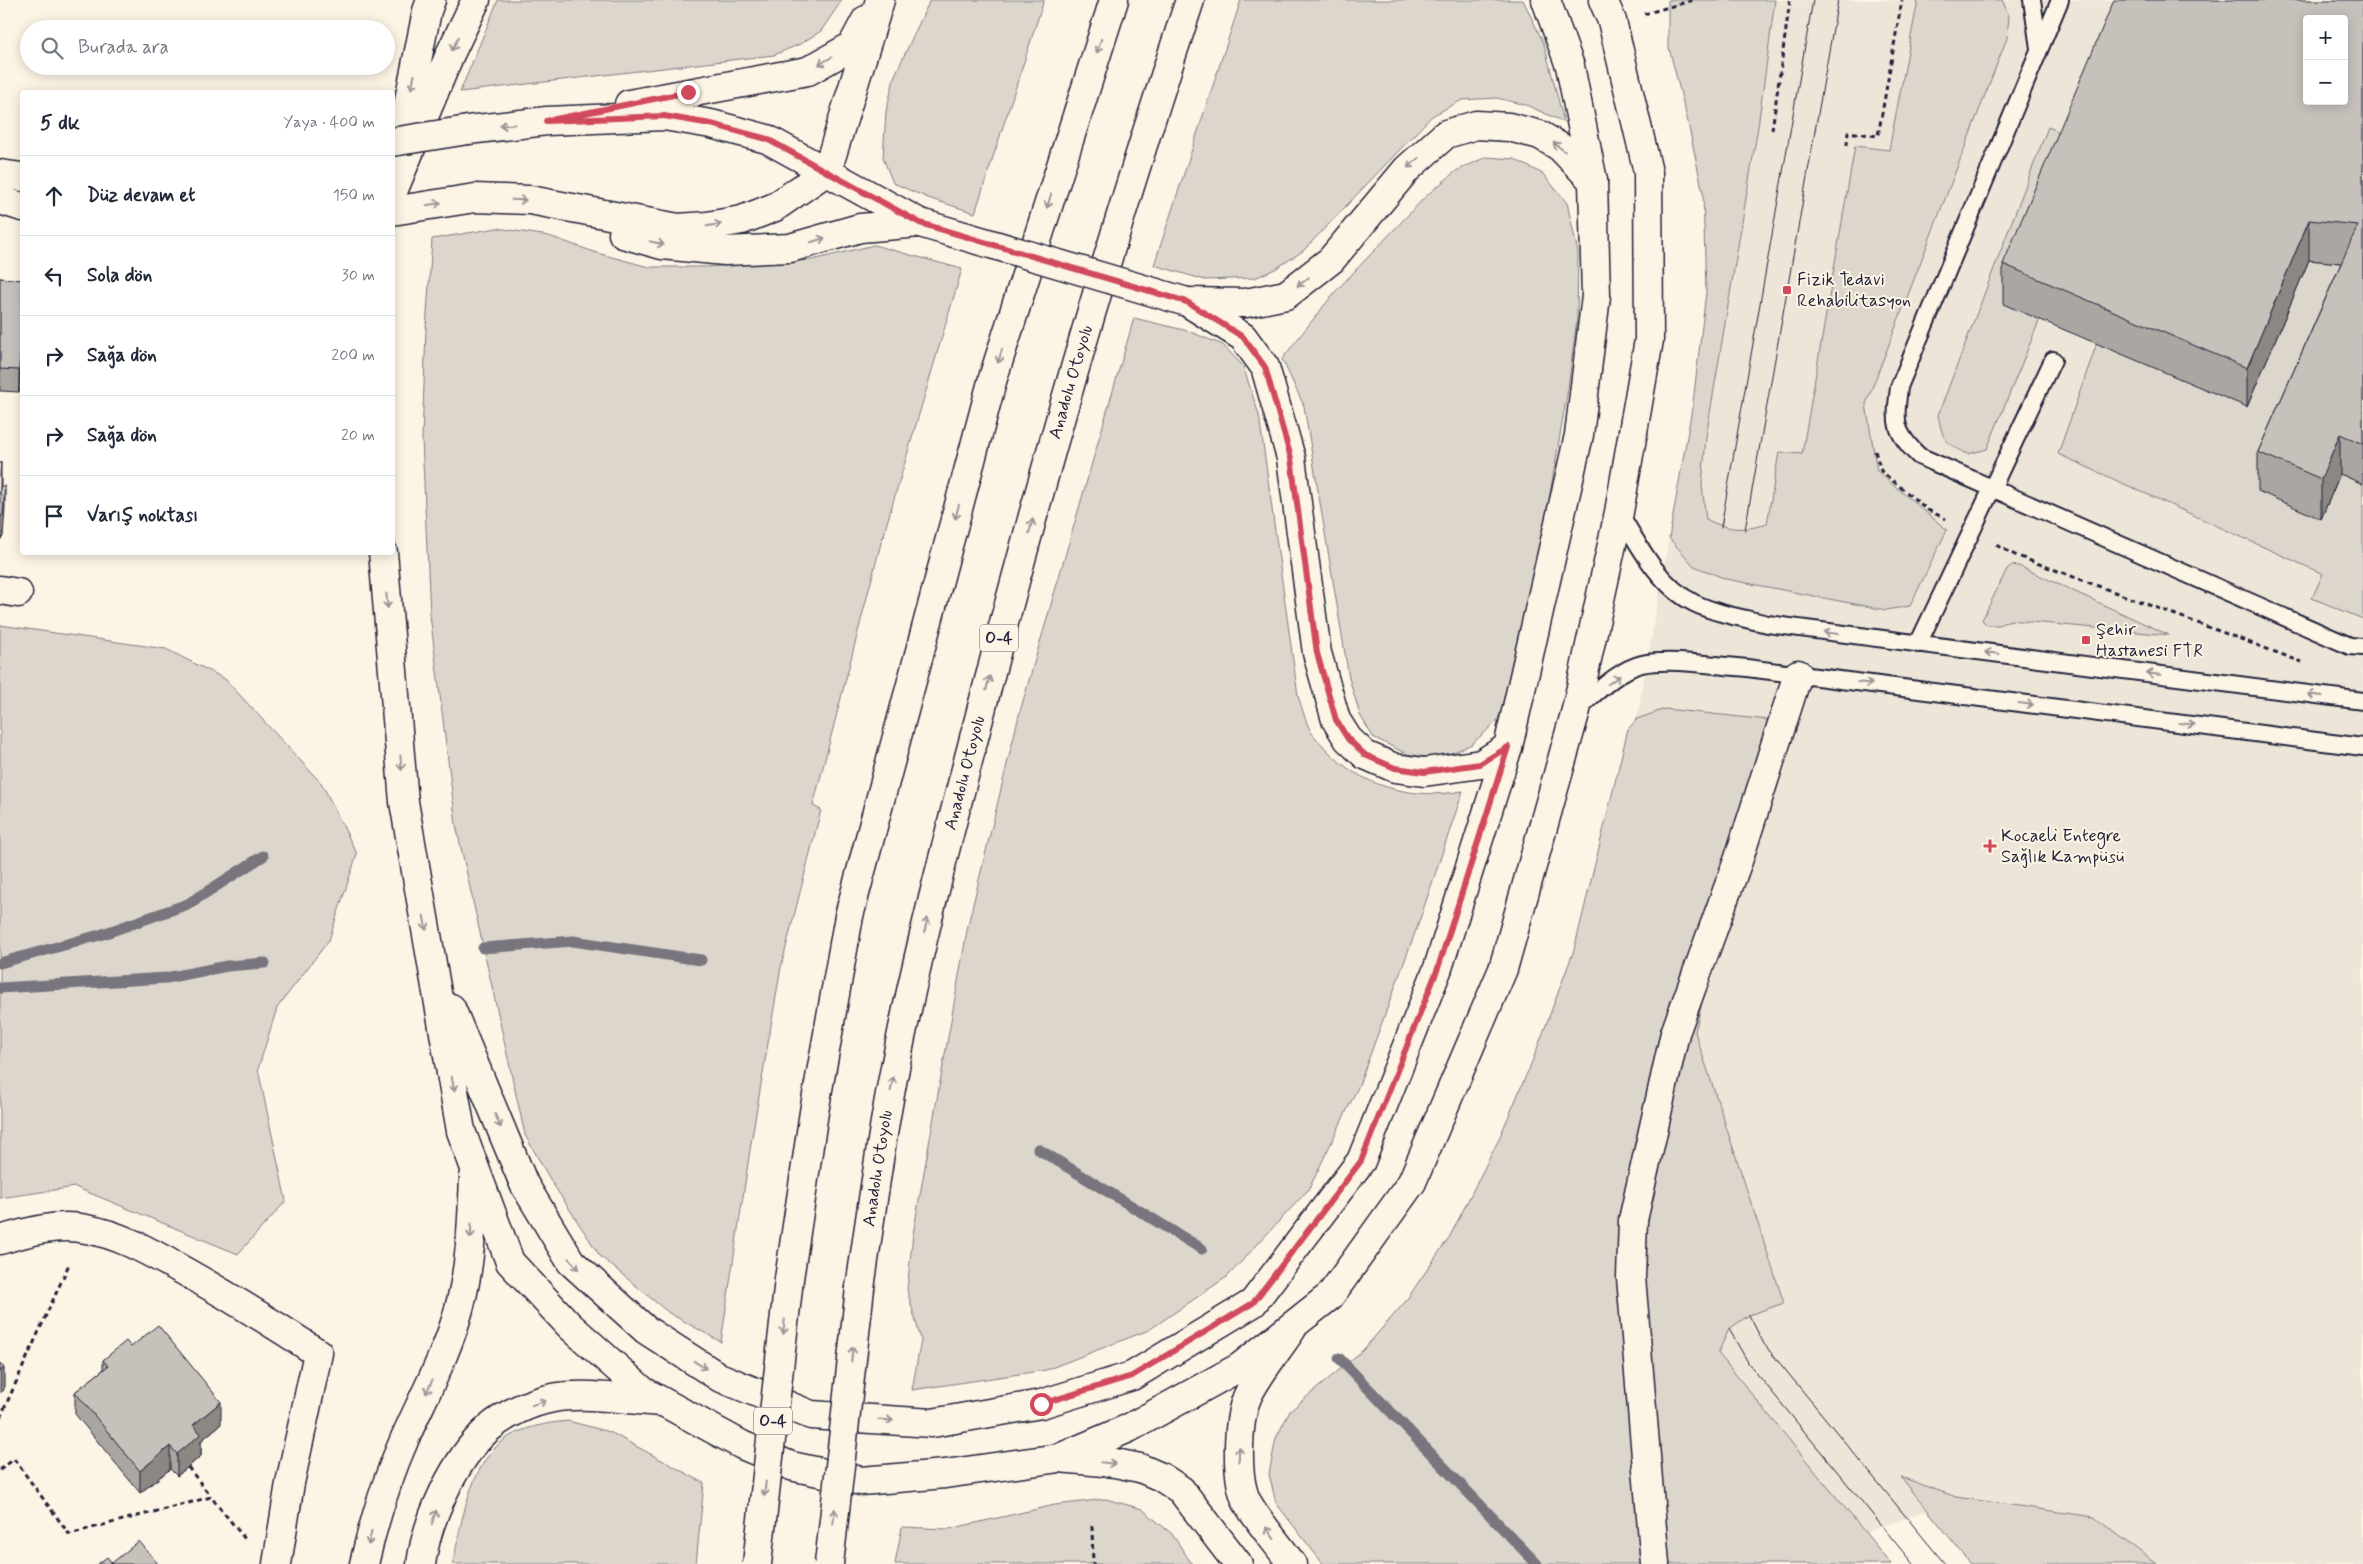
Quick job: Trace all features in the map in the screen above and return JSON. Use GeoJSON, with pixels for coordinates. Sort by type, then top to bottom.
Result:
{"type":"FeatureCollection","features":[{"type":"Feature","properties":{"kind":"main road"},"geometry":{"type":"LineString","coordinates":[[395,166],[427,11],[431,0]]}},
{"type":"Feature","properties":{"kind":"main road"},"geometry":{"type":"LineString","coordinates":[[395,187],[450,54],[476,0]]}},
{"type":"Feature","properties":{"kind":"main road"},"geometry":{"type":"LineString","coordinates":[[546,121],[688,92],[808,71],[852,46],[879,0]]}},
{"type":"Feature","properties":{"kind":"main road"},"geometry":{"type":"LineString","coordinates":[[395,211],[474,198],[530,200],[678,228],[707,226],[742,220],[775,207],[827,171],[879,0]]}},
{"type":"Feature","properties":{"kind":"main road","name":"O-4"},"geometry":{"type":"LineString","coordinates":[[757,1564],[789,1279],[814,1112],[849,916],[994,378],[1114,0]]}},
{"type":"Feature","properties":{"kind":"main road","name":"Anadolu Otoyolu"},"geometry":{"type":"LineString","coordinates":[[829,1564],[860,1288],[885,1120],[921,942],[997,646],[1071,382],[1143,142],[1190,0]]}},
{"type":"Feature","properties":{"kind":"main road"},"geometry":{"type":"LineString","coordinates":[[432,963],[524,1184],[571,1262],[646,1330],[719,1377],[811,1415],[932,1424],[1041,1404],[1132,1376],[1253,1303],[1361,1161],[1438,968],[1508,747],[1579,435],[1596,296],[1594,181],[1570,66],[1546,0]]}},
{"type":"Feature","properties":{"kind":"main road"},"geometry":{"type":"LineString","coordinates":[[1060,1458],[1129,1428],[1240,1368],[1330,1296],[1412,1182],[1503,969],[1576,710],[1619,512],[1649,340],[1648,172],[1607,11]]}},
{"type":"Feature","properties":{"kind":"main road"},"geometry":{"type":"LineString","coordinates":[[395,142],[468,130],[546,121],[664,116],[711,124],[767,139],[920,223],[1187,302],[1246,303],[1286,294],[1331,260],[1407,169],[1446,134],[1476,125],[1509,128],[1540,135],[1560,147],[1594,181]]}},
{"type":"Feature","properties":{"kind":"main road"},"geometry":{"type":"LineString","coordinates":[[0,174],[20,177]]}},
{"type":"Feature","properties":{"kind":"main road"},"geometry":{"type":"LineString","coordinates":[[0,200],[20,206]]}},
{"type":"Feature","properties":{"kind":"main road"},"geometry":{"type":"LineString","coordinates":[[563,207],[621,233],[662,245],[725,251],[790,248],[860,228],[920,223]]}},
{"type":"Feature","properties":{"kind":"main road"},"geometry":{"type":"LineString","coordinates":[[1187,302],[1243,337],[1265,367],[1291,458],[1317,653],[1336,720],[1348,739],[1365,755],[1395,768],[1424,772],[1480,764],[1508,747]]}},
{"type":"Feature","properties":{"kind":"main road"},"geometry":{"type":"LineString","coordinates":[[383,555],[404,802],[461,1130],[510,1262],[570,1326],[643,1391],[742,1445],[791,1466],[861,1481],[945,1474],[1060,1458],[1115,1463],[1140,1468],[1161,1476],[1181,1490],[1238,1564]]}},
{"type":"Feature","properties":{"kind":"main road"},"geometry":{"type":"LineString","coordinates":[[1655,1564],[1631,1276],[1633,1220],[1675,1033],[1739,858],[1798,674]]}},
{"type":"Feature","properties":{"kind":"main road"},"geometry":{"type":"LineString","coordinates":[[364,1564],[377,1509],[405,1438],[438,1370],[459,1308],[470,1250],[474,1165]]}},
{"type":"Feature","properties":{"kind":"main road"},"geometry":{"type":"LineString","coordinates":[[0,1240],[55,1227],[85,1228],[118,1238],[149,1251],[231,1297],[318,1352],[290,1483],[277,1564]]}},
{"type":"Feature","properties":{"kind":"main road"},"geometry":{"type":"LineString","coordinates":[[1292,1564],[1247,1502],[1240,1484],[1238,1458],[1240,1432],[1248,1394],[1295,1323]]}},
{"type":"Feature","properties":{"kind":"main road"},"geometry":{"type":"LineString","coordinates":[[421,1564],[440,1498],[464,1458],[488,1428],[516,1410],[554,1398],[595,1397],[666,1403]]}},
{"type":"Feature","properties":{"kind":"lane"},"geometry":{"type":"LineString","coordinates":[[2032,0],[2039,50]]}},
{"type":"Feature","properties":{"kind":"lane"},"geometry":{"type":"LineString","coordinates":[[2060,0],[1898,387],[1895,418],[1903,441],[1919,456],[2350,646],[2363,647]]}},
{"type":"Feature","properties":{"kind":"lane"},"geometry":{"type":"LineString","coordinates":[[1918,644],[2053,360]]}},
{"type":"Feature","properties":{"kind":"lane"},"geometry":{"type":"LineString","coordinates":[[1619,512],[1643,552],[1674,590],[1693,602],[1720,612],[1768,624],[2363,701]]}},
{"type":"Feature","properties":{"kind":"lane"},"geometry":{"type":"LineString","coordinates":[[1576,710],[1616,677],[1642,664],[1668,663],[1747,668],[1798,674],[2363,747]]}},
{"type":"Feature","properties":{"kind":"path"},"geometry":{"type":"LineString","coordinates":[[1607,11],[1694,0]]}},
{"type":"Feature","properties":{"kind":"path"},"geometry":{"type":"LineString","coordinates":[[1772,130],[1790,0]]}},
{"type":"Feature","properties":{"kind":"path"},"geometry":{"type":"LineString","coordinates":[[1846,145],[1848,132],[1878,136],[1902,0]]}},
{"type":"Feature","properties":{"kind":"path"},"geometry":{"type":"LineString","coordinates":[[0,1418],[85,1228]]}},
{"type":"Feature","properties":{"kind":"path"},"geometry":{"type":"LineString","coordinates":[[0,1470],[14,1458],[69,1534],[211,1497]]}},
{"type":"Feature","properties":{"kind":"path"},"geometry":{"type":"LineString","coordinates":[[188,1466],[248,1542]]}},
{"type":"Feature","properties":{"kind":"path"},"geometry":{"type":"LineString","coordinates":[[1092,1526],[1093,1564]]}},
{"type":"Feature","properties":{"kind":"shaded area"},"geometry":{"type":"Polygon","coordinates":[[[498,0],[842,0],[821,31],[800,44],[774,55],[460,92],[498,0]]]}},
{"type":"Feature","properties":{"kind":"shaded area"},"geometry":{"type":"Polygon","coordinates":[[[930,0],[1044,0],[975,213],[928,198],[893,183],[883,158],[886,111],[895,75],[930,0]]]}},
{"type":"Feature","properties":{"kind":"shaded area"},"geometry":{"type":"Polygon","coordinates":[[[1241,0],[1523,0],[1544,44],[1564,122],[1526,105],[1497,98],[1462,100],[1432,116],[1303,251],[1275,269],[1255,278],[1205,280],[1154,265],[1241,0]]]}},
{"type":"Feature","properties":{"kind":"shaded area","name":"Kocaeli Entegre Sağlık Kampüsü"},"geometry":{"type":"Polygon","coordinates":[[[1668,0],[2363,0],[2363,1564],[2157,1564],[2094,1517],[1956,1497],[1902,1477],[1926,1510],[1844,1541],[1670,1340],[1599,974],[1637,719],[1693,403],[1706,292],[1703,193],[1687,118],[1668,44],[1668,0]]]}},
{"type":"Feature","properties":{"kind":"shaded area"},"geometry":{"type":"Polygon","coordinates":[[[1668,0],[1775,0],[1758,127],[1706,437],[1702,485],[1706,519],[1736,528],[1751,528],[1767,524],[1779,452],[1802,454],[1855,146],[1889,150],[1918,0],[2002,0],[2009,16],[2007,38],[1866,404],[1877,471],[1947,530],[1910,606],[1886,610],[1726,579],[1694,566],[1669,538],[1693,403],[1706,292],[1703,193],[1687,118],[1668,44],[1668,0]]]}},
{"type":"Feature","properties":{"kind":"shaded area"},"geometry":{"type":"Polygon","coordinates":[[[2048,127],[2073,137],[2003,303],[2040,319],[1987,449],[1968,454],[1954,447],[1946,440],[1941,430],[1938,415],[2048,127]]]}},
{"type":"Feature","properties":{"kind":"shaded area"},"geometry":{"type":"Polygon","coordinates":[[[1486,157],[1514,159],[1543,174],[1567,203],[1578,252],[1577,319],[1568,388],[1549,500],[1510,692],[1497,721],[1472,744],[1438,759],[1407,754],[1373,737],[1360,715],[1349,678],[1304,406],[1282,359],[1334,293],[1426,196],[1456,171],[1486,157]]]}},
{"type":"Feature","properties":{"kind":"shaded area"},"geometry":{"type":"Polygon","coordinates":[[[497,228],[549,236],[597,253],[649,267],[706,267],[812,260],[874,245],[962,269],[881,543],[813,806],[821,810],[781,967],[752,1137],[721,1342],[669,1313],[600,1256],[551,1181],[525,1135],[456,825],[430,615],[422,439],[432,239],[497,228]]]}},
{"type":"Feature","properties":{"kind":"shaded area"},"geometry":{"type":"Polygon","coordinates":[[[2309,260],[2358,265],[2320,519],[2340,474],[2363,484],[2363,619],[2312,598],[2323,574],[2058,454],[2097,343],[2309,260]]]}},
{"type":"Feature","properties":{"kind":"shaded area"},"geometry":{"type":"Polygon","coordinates":[[[1134,318],[1188,331],[1223,345],[1243,366],[1259,415],[1298,696],[1311,732],[1326,749],[1355,773],[1389,788],[1425,794],[1463,791],[1419,922],[1359,1085],[1309,1189],[1228,1276],[1149,1330],[1046,1370],[912,1390],[921,1340],[907,1290],[913,1234],[968,925],[1019,715],[1134,318]]]}},
{"type":"Feature","properties":{"kind":"shaded area"},"geometry":{"type":"Polygon","coordinates":[[[2012,565],[2019,566],[2169,635],[2010,620],[1999,625],[1987,625],[1982,620],[2007,569],[2012,565]]]}},
{"type":"Feature","properties":{"kind":"shaded area"},"geometry":{"type":"Polygon","coordinates":[[[0,625],[166,649],[225,679],[322,784],[357,854],[329,940],[277,1008],[258,1069],[286,1201],[238,1254],[75,1187],[0,1198],[0,625]]]}},
{"type":"Feature","properties":{"kind":"shaded area"},"geometry":{"type":"Polygon","coordinates":[[[1665,709],[1769,720],[1695,1032],[1784,1303],[1749,1315],[1729,1329],[1718,1353],[1891,1564],[1323,1564],[1276,1503],[1269,1474],[1276,1438],[1290,1411],[1363,1350],[1405,1302],[1450,1236],[1498,1141],[1534,1057],[1574,950],[1628,729],[1637,719],[1665,709]]]}},
{"type":"Feature","properties":{"kind":"shaded area"},"geometry":{"type":"Polygon","coordinates":[[[568,1421],[610,1432],[704,1483],[696,1564],[453,1564],[468,1496],[483,1464],[493,1450],[505,1439],[519,1431],[544,1424],[568,1421]]]}},
{"type":"Feature","properties":{"kind":"shaded area"},"geometry":{"type":"Polygon","coordinates":[[[1901,1477],[1956,1497],[2094,1517],[2157,1564],[1971,1564],[1901,1477]]]}},
{"type":"Feature","properties":{"kind":"shaded area"},"geometry":{"type":"Polygon","coordinates":[[[1106,1499],[1142,1509],[1172,1534],[1192,1564],[895,1564],[902,1527],[949,1529],[1055,1505],[1106,1499]]]}},
{"type":"Feature","properties":{"kind":"building"},"geometry":{"type":"Polygon","coordinates":[[[2114,0],[2363,0],[2363,444],[2340,434],[2321,479],[2258,452],[2358,225],[2309,220],[2247,368],[2003,264],[2114,0]]]}},
{"type":"Feature","properties":{"kind":"building"},"geometry":{"type":"Polygon","coordinates":[[[0,278],[20,280],[19,370],[0,369],[0,278]]]}},
{"type":"Feature","properties":{"kind":"building"},"geometry":{"type":"Polygon","coordinates":[[[0,486],[5,486],[3,514],[0,518],[0,486]]]}},
{"type":"Feature","properties":{"kind":"building"},"geometry":{"type":"Polygon","coordinates":[[[158,1325],[221,1402],[193,1425],[201,1434],[177,1454],[170,1446],[140,1471],[75,1392],[108,1366],[103,1360],[126,1341],[131,1347],[158,1325]]]}},
{"type":"Feature","properties":{"kind":"building"},"geometry":{"type":"Polygon","coordinates":[[[0,1363],[4,1368],[0,1371],[0,1363]]]}},
{"type":"Feature","properties":{"kind":"building"},"geometry":{"type":"Polygon","coordinates":[[[139,1541],[158,1564],[98,1564],[107,1557],[112,1563],[139,1541]]]}},
{"type":"Feature","properties":{"kind":"waterway"},"geometry":{"type":"LineString","coordinates":[[0,963],[103,934],[188,904],[263,856]]}},
{"type":"Feature","properties":{"kind":"waterway"},"geometry":{"type":"LineString","coordinates":[[483,948],[573,941],[701,960]]}},
{"type":"Feature","properties":{"kind":"waterway"},"geometry":{"type":"LineString","coordinates":[[0,988],[166,978],[227,966],[265,963]]}},
{"type":"Feature","properties":{"kind":"waterway"},"geometry":{"type":"LineString","coordinates":[[1038,1149],[1202,1249]]}},
{"type":"Feature","properties":{"kind":"waterway"},"geometry":{"type":"LineString","coordinates":[[1339,1358],[1537,1564]]}},
{"type":"Feature","properties":{"kind":"tram line"},"geometry":{"type":"LineString","coordinates":[[1721,527],[1813,0]]}},
{"type":"Feature","properties":{"kind":"tram line"},"geometry":{"type":"LineString","coordinates":[[1745,530],[1838,0]]}},
{"type":"Feature","properties":{"kind":"tram line"},"geometry":{"type":"LineString","coordinates":[[1749,1315],[1764,1344],[1945,1564]]}},
{"type":"Feature","properties":{"kind":"tram line"},"geometry":{"type":"LineString","coordinates":[[1729,1329],[1749,1364],[1913,1564]]}},
{"type":"Feature","properties":{"kind":"place","name":"Fizik Tedavi Rehabilitasyon"},"geometry":{"type":"Point","coordinates":[1787,290]}},
{"type":"Feature","properties":{"kind":"place","name":"Şehir Hastanesi FTR"},"geometry":{"type":"Point","coordinates":[2086,640]}},
{"type":"Feature","properties":{"kind":"place","name":"Kocaeli Entegre Sağlık Kampüsü"},"geometry":{"type":"Point","coordinates":[1990,846]}},
{"type":"Feature","properties":{"kind":"route"},"geometry":{"type":"LineString","coordinates":[[688,92],[546,121],[664,116],[711,124],[767,139],[920,223],[1187,302],[1243,337],[1265,367],[1291,458],[1304,567],[1317,653],[1336,720],[1348,739],[1365,755],[1395,768],[1424,772],[1449,770],[1480,764],[1508,747],[1438,968],[1361,1161],[1253,1303],[1132,1376],[1041,1404]]}}]}
